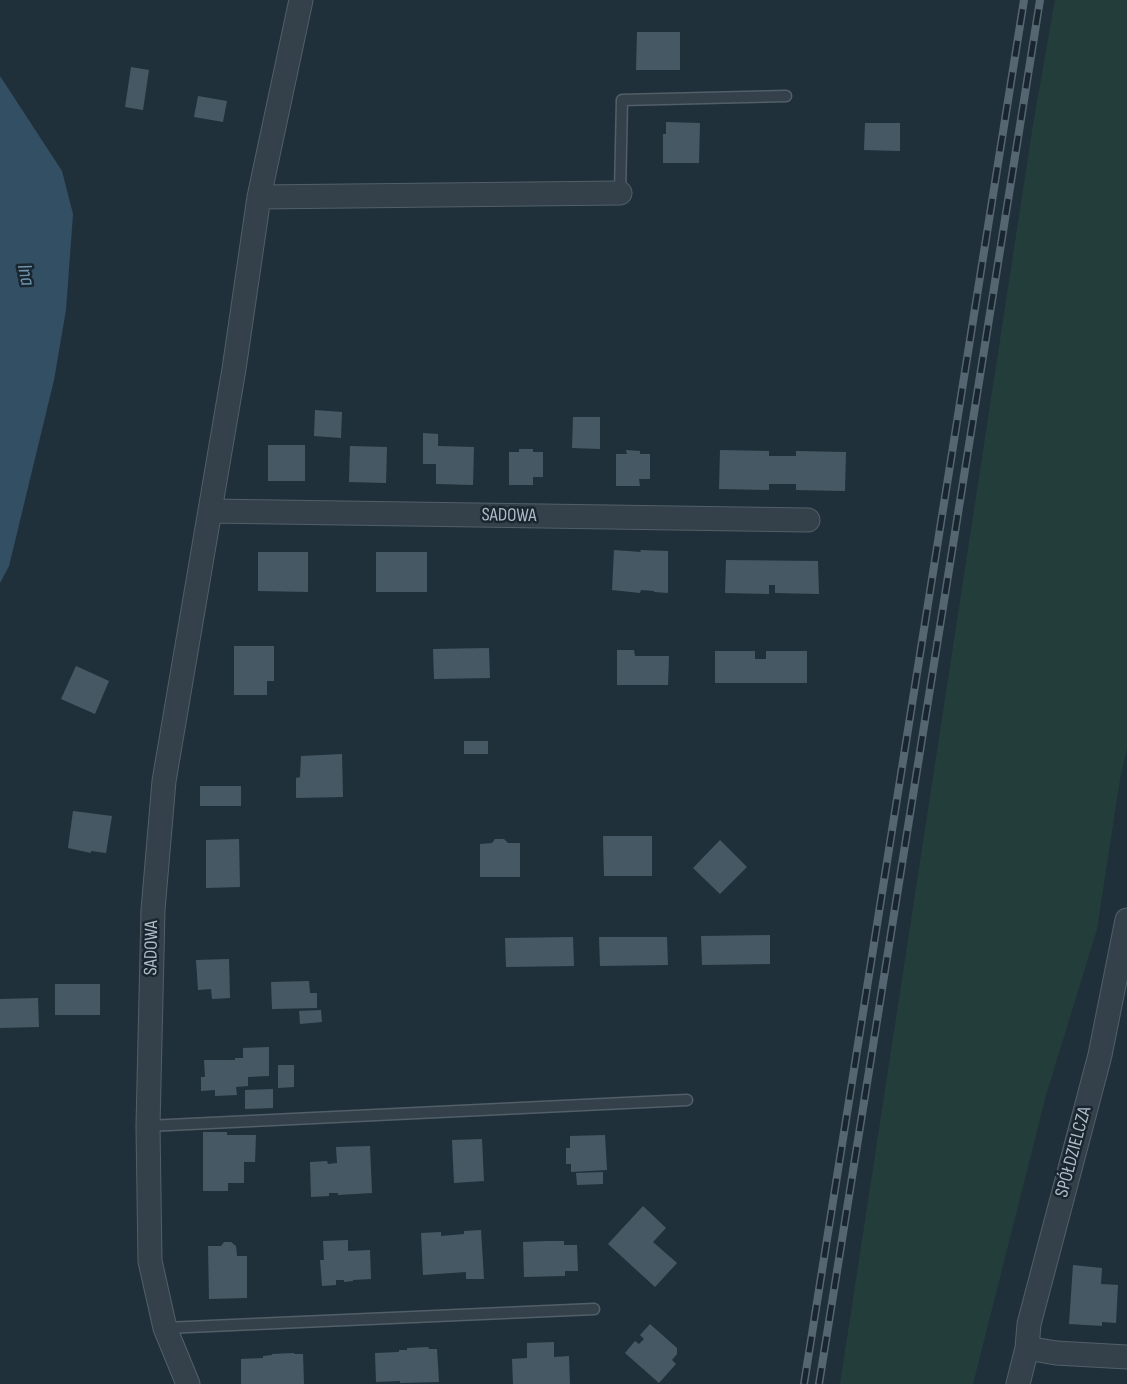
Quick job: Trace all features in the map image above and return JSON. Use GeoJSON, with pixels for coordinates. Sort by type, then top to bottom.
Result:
{"type":"FeatureCollection","features":[{"type":"Feature","properties":{"kind":"street","name":"SADOWA"},"geometry":{"type":"LineString","coordinates":[[188,1384],[165,1328],[150,1261],[148,1126],[153,910],[164,781],[234,369],[260,197],[301,0]]}},
{"type":"Feature","properties":{"kind":"street"},"geometry":{"type":"LineString","coordinates":[[260,197],[620,193]]}},
{"type":"Feature","properties":{"kind":"street","name":"SADOWA"},"geometry":{"type":"LineString","coordinates":[[210,511],[808,520]]}},
{"type":"Feature","properties":{"kind":"street","name":"SPÓŁDZIELCZA"},"geometry":{"type":"LineString","coordinates":[[1018,1384],[1027,1348],[1029,1324],[1100,1055],[1127,920]]}},
{"type":"Feature","properties":{"kind":"street"},"geometry":{"type":"LineString","coordinates":[[1027,1348],[1056,1353],[1127,1357]]}},
{"type":"Feature","properties":{"kind":"lane"},"geometry":{"type":"LineString","coordinates":[[620,193],[622,100],[786,96]]}},
{"type":"Feature","properties":{"kind":"lane"},"geometry":{"type":"LineString","coordinates":[[148,1126],[687,1100]]}},
{"type":"Feature","properties":{"kind":"lane"},"geometry":{"type":"LineString","coordinates":[[165,1328],[594,1309]]}},
{"type":"Feature","properties":{"kind":"green space"},"geometry":{"type":"Polygon","coordinates":[[[1055,0],[1127,0],[1127,748],[1097,929],[1046,1095],[973,1384],[840,1384],[1033,125],[1055,0]]]}},
{"type":"Feature","properties":{"kind":"water","name":"Ina"},"geometry":{"type":"Polygon","coordinates":[[[0,76],[62,171],[73,214],[66,310],[54,380],[9,566],[0,583],[0,76]]]}},
{"type":"Feature","properties":{"kind":"building"},"geometry":{"type":"Polygon","coordinates":[[[637,32],[680,32],[680,70],[636,70],[637,32]]]}},
{"type":"Feature","properties":{"kind":"building"},"geometry":{"type":"Polygon","coordinates":[[[131,67],[149,70],[143,110],[125,107],[131,67]]]}},
{"type":"Feature","properties":{"kind":"building"},"geometry":{"type":"Polygon","coordinates":[[[198,96],[227,101],[223,122],[194,117],[198,96]]]}},
{"type":"Feature","properties":{"kind":"building"},"geometry":{"type":"Polygon","coordinates":[[[666,122],[700,123],[699,163],[663,163],[663,134],[666,134],[666,122]]]}},
{"type":"Feature","properties":{"kind":"building"},"geometry":{"type":"Polygon","coordinates":[[[865,123],[900,123],[900,151],[864,150],[865,123]]]}},
{"type":"Feature","properties":{"kind":"building"},"geometry":{"type":"Polygon","coordinates":[[[315,410],[342,412],[341,438],[314,436],[315,410]]]}},
{"type":"Feature","properties":{"kind":"building"},"geometry":{"type":"Polygon","coordinates":[[[573,417],[600,417],[600,449],[572,448],[573,417]]]}},
{"type":"Feature","properties":{"kind":"building"},"geometry":{"type":"Polygon","coordinates":[[[423,433],[438,434],[438,446],[474,447],[473,485],[436,484],[436,464],[423,464],[423,433]]]}},
{"type":"Feature","properties":{"kind":"building"},"geometry":{"type":"Polygon","coordinates":[[[268,445],[305,445],[305,481],[268,481],[268,445]]]}},
{"type":"Feature","properties":{"kind":"building"},"geometry":{"type":"Polygon","coordinates":[[[350,446],[387,447],[386,483],[349,482],[350,446]]]}},
{"type":"Feature","properties":{"kind":"building"},"geometry":{"type":"Polygon","coordinates":[[[519,449],[543,452],[543,477],[533,477],[533,485],[509,485],[509,452],[519,452],[519,449]]]}},
{"type":"Feature","properties":{"kind":"building"},"geometry":{"type":"Polygon","coordinates":[[[626,450],[650,454],[650,479],[639,479],[640,486],[616,486],[616,454],[627,454],[626,450]]]}},
{"type":"Feature","properties":{"kind":"building"},"geometry":{"type":"Polygon","coordinates":[[[720,450],[769,451],[769,456],[796,456],[796,451],[846,452],[845,491],[796,490],[796,484],[769,484],[769,490],[719,489],[720,450]]]}},
{"type":"Feature","properties":{"kind":"building"},"geometry":{"type":"Polygon","coordinates":[[[614,550],[668,551],[668,593],[612,590],[614,550]]]}},
{"type":"Feature","properties":{"kind":"building"},"geometry":{"type":"Polygon","coordinates":[[[258,552],[308,552],[308,592],[258,591],[258,552]]]}},
{"type":"Feature","properties":{"kind":"building"},"geometry":{"type":"Polygon","coordinates":[[[376,552],[427,552],[427,592],[376,592],[376,552]]]}},
{"type":"Feature","properties":{"kind":"building"},"geometry":{"type":"Polygon","coordinates":[[[726,560],[818,561],[819,594],[775,593],[775,585],[769,585],[769,594],[725,593],[726,560]]]}},
{"type":"Feature","properties":{"kind":"building"},"geometry":{"type":"Polygon","coordinates":[[[234,646],[274,646],[274,681],[267,681],[267,695],[234,695],[234,646]]]}},
{"type":"Feature","properties":{"kind":"building"},"geometry":{"type":"Polygon","coordinates":[[[489,648],[490,678],[434,679],[433,649],[489,648]]]}},
{"type":"Feature","properties":{"kind":"building"},"geometry":{"type":"Polygon","coordinates":[[[617,650],[634,650],[635,656],[669,656],[668,685],[617,685],[617,650]]]}},
{"type":"Feature","properties":{"kind":"building"},"geometry":{"type":"Polygon","coordinates":[[[715,651],[755,651],[755,659],[766,659],[766,651],[807,651],[807,683],[715,683],[715,651]]]}},
{"type":"Feature","properties":{"kind":"building"},"geometry":{"type":"Polygon","coordinates":[[[76,666],[109,681],[95,714],[61,699],[76,666]]]}},
{"type":"Feature","properties":{"kind":"building"},"geometry":{"type":"Polygon","coordinates":[[[464,741],[488,741],[488,754],[464,754],[464,741]]]}},
{"type":"Feature","properties":{"kind":"building"},"geometry":{"type":"Polygon","coordinates":[[[342,754],[343,797],[296,798],[296,778],[300,777],[301,756],[342,754]]]}},
{"type":"Feature","properties":{"kind":"building"},"geometry":{"type":"Polygon","coordinates":[[[200,786],[241,786],[241,806],[200,806],[200,786]]]}},
{"type":"Feature","properties":{"kind":"building"},"geometry":{"type":"Polygon","coordinates":[[[73,811],[112,816],[106,853],[68,848],[73,811]]]}},
{"type":"Feature","properties":{"kind":"building"},"geometry":{"type":"Polygon","coordinates":[[[603,836],[652,836],[652,876],[604,876],[603,836]]]}},
{"type":"Feature","properties":{"kind":"building"},"geometry":{"type":"Polygon","coordinates":[[[239,839],[240,887],[206,888],[206,840],[239,839]]]}},
{"type":"Feature","properties":{"kind":"building"},"geometry":{"type":"Polygon","coordinates":[[[495,839],[520,843],[520,877],[480,877],[480,844],[492,843],[495,839]]]}},
{"type":"Feature","properties":{"kind":"building"},"geometry":{"type":"Polygon","coordinates":[[[720,840],[747,867],[720,894],[693,868],[720,840]]]}},
{"type":"Feature","properties":{"kind":"building"},"geometry":{"type":"Polygon","coordinates":[[[770,935],[770,964],[702,965],[701,936],[770,935]]]}},
{"type":"Feature","properties":{"kind":"building"},"geometry":{"type":"Polygon","coordinates":[[[573,937],[574,966],[506,967],[505,938],[573,937]]]}},
{"type":"Feature","properties":{"kind":"building"},"geometry":{"type":"Polygon","coordinates":[[[599,937],[667,937],[668,965],[600,966],[599,937]]]}},
{"type":"Feature","properties":{"kind":"building"},"geometry":{"type":"Polygon","coordinates":[[[229,959],[230,998],[212,999],[211,989],[198,990],[196,960],[229,959]]]}},
{"type":"Feature","properties":{"kind":"building"},"geometry":{"type":"Polygon","coordinates":[[[309,981],[310,993],[317,993],[317,1008],[272,1009],[271,982],[309,981]]]}},
{"type":"Feature","properties":{"kind":"building"},"geometry":{"type":"Polygon","coordinates":[[[55,984],[100,984],[100,1015],[55,1015],[55,984]]]}},
{"type":"Feature","properties":{"kind":"building"},"geometry":{"type":"Polygon","coordinates":[[[38,998],[39,1027],[0,1028],[0,999],[38,998]]]}},
{"type":"Feature","properties":{"kind":"building"},"geometry":{"type":"Polygon","coordinates":[[[321,1010],[322,1022],[300,1024],[299,1011],[321,1010]]]}},
{"type":"Feature","properties":{"kind":"building"},"geometry":{"type":"Polygon","coordinates":[[[269,1047],[269,1076],[248,1077],[248,1086],[236,1087],[237,1095],[215,1096],[215,1090],[201,1091],[201,1077],[205,1077],[204,1060],[235,1060],[243,1058],[243,1048],[269,1047]]]}},
{"type":"Feature","properties":{"kind":"building"},"geometry":{"type":"Polygon","coordinates":[[[278,1065],[294,1065],[294,1087],[278,1088],[278,1065]]]}},
{"type":"Feature","properties":{"kind":"building"},"geometry":{"type":"Polygon","coordinates":[[[273,1089],[273,1108],[245,1109],[245,1090],[273,1089]]]}},
{"type":"Feature","properties":{"kind":"building"},"geometry":{"type":"Polygon","coordinates":[[[203,1132],[256,1135],[255,1162],[244,1162],[244,1183],[228,1183],[228,1191],[203,1191],[203,1132]]]}},
{"type":"Feature","properties":{"kind":"building"},"geometry":{"type":"Polygon","coordinates":[[[605,1135],[607,1170],[571,1172],[571,1164],[566,1164],[566,1148],[570,1148],[570,1136],[605,1135]]]}},
{"type":"Feature","properties":{"kind":"building"},"geometry":{"type":"Polygon","coordinates":[[[482,1139],[484,1181],[454,1183],[452,1140],[482,1139]]]}},
{"type":"Feature","properties":{"kind":"building"},"geometry":{"type":"Polygon","coordinates":[[[370,1146],[372,1193],[329,1193],[329,1196],[311,1197],[310,1162],[337,1163],[336,1147],[370,1146]]]}},
{"type":"Feature","properties":{"kind":"building"},"geometry":{"type":"Polygon","coordinates":[[[603,1172],[603,1184],[577,1185],[576,1173],[603,1172]]]}},
{"type":"Feature","properties":{"kind":"building"},"geometry":{"type":"Polygon","coordinates":[[[643,1206],[666,1228],[653,1242],[677,1263],[655,1287],[608,1244],[643,1206]]]}},
{"type":"Feature","properties":{"kind":"building"},"geometry":{"type":"Polygon","coordinates":[[[481,1230],[484,1279],[466,1279],[466,1272],[423,1275],[421,1233],[441,1232],[441,1236],[481,1230]]]}},
{"type":"Feature","properties":{"kind":"building"},"geometry":{"type":"Polygon","coordinates":[[[348,1240],[348,1251],[370,1250],[371,1279],[344,1282],[336,1280],[336,1285],[322,1286],[320,1260],[324,1260],[323,1241],[348,1240]]]}},
{"type":"Feature","properties":{"kind":"building"},"geometry":{"type":"Polygon","coordinates":[[[564,1241],[564,1245],[577,1245],[578,1271],[565,1271],[565,1276],[524,1277],[523,1242],[564,1241]]]}},
{"type":"Feature","properties":{"kind":"building"},"geometry":{"type":"Polygon","coordinates":[[[224,1242],[231,1242],[236,1246],[237,1256],[247,1256],[247,1298],[209,1299],[208,1246],[221,1246],[224,1242]]]}},
{"type":"Feature","properties":{"kind":"building"},"geometry":{"type":"Polygon","coordinates":[[[1073,1265],[1102,1268],[1101,1284],[1118,1285],[1116,1323],[1102,1322],[1102,1326],[1069,1324],[1073,1265]]]}},
{"type":"Feature","properties":{"kind":"building"},"geometry":{"type":"Polygon","coordinates":[[[650,1324],[677,1348],[677,1354],[672,1360],[676,1364],[659,1383],[625,1353],[635,1341],[639,1344],[644,1339],[640,1335],[650,1324]]]}},
{"type":"Feature","properties":{"kind":"building"},"geometry":{"type":"Polygon","coordinates":[[[554,1342],[554,1357],[569,1356],[570,1384],[513,1384],[512,1359],[527,1358],[527,1343],[554,1342]]]}},
{"type":"Feature","properties":{"kind":"building"},"geometry":{"type":"Polygon","coordinates":[[[428,1347],[437,1349],[439,1382],[376,1382],[375,1353],[428,1347]]]}},
{"type":"Feature","properties":{"kind":"building"},"geometry":{"type":"Polygon","coordinates":[[[303,1354],[304,1384],[241,1384],[241,1359],[303,1354]]]}},
{"type":"Feature","properties":{"kind":"railway"},"geometry":{"type":"LineString","coordinates":[[804,1384],[1024,0]]}},
{"type":"Feature","properties":{"kind":"railway"},"geometry":{"type":"LineString","coordinates":[[819,1384],[1040,0]]}}]}
